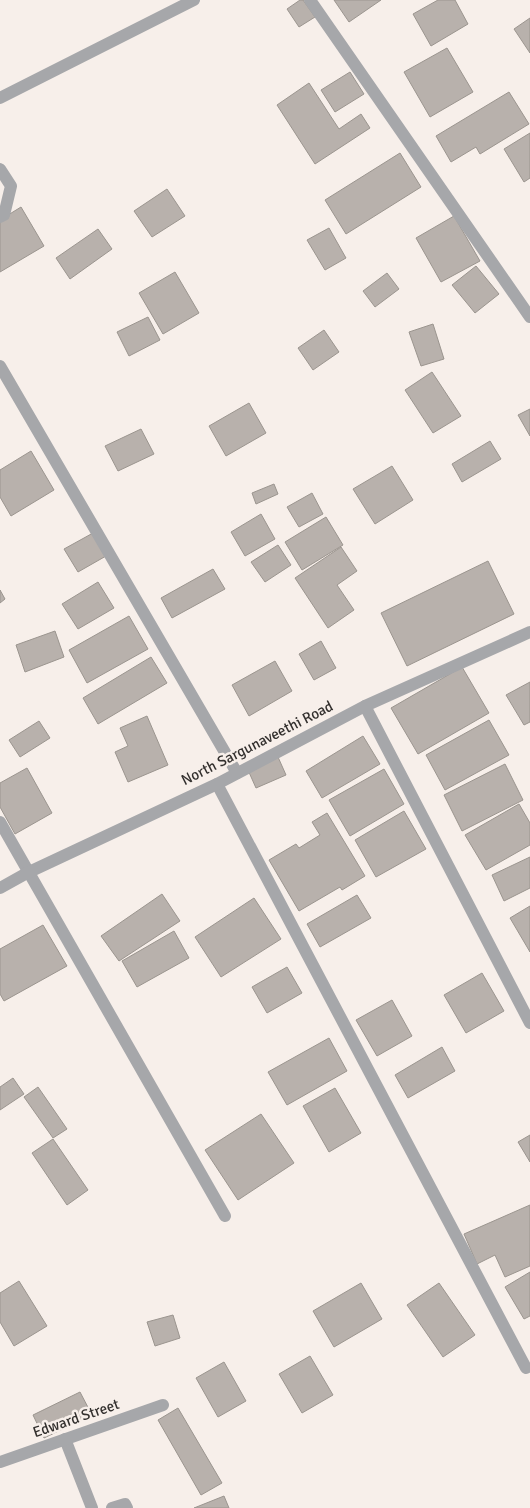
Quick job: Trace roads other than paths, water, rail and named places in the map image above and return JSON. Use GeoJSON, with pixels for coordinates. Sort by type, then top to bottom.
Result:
{"type":"FeatureCollection","features":[{"type":"Feature","properties":{"kind":"street"},"geometry":{"type":"LineString","coordinates":[[0,98],[194,0]]}},
{"type":"Feature","properties":{"kind":"street"},"geometry":{"type":"LineString","coordinates":[[310,0],[530,317]]}},
{"type":"Feature","properties":{"kind":"street"},"geometry":{"type":"LineString","coordinates":[[0,168],[11,186],[4,215],[0,217]]}},
{"type":"Feature","properties":{"kind":"street"},"geometry":{"type":"LineString","coordinates":[[0,366],[238,773]]}},
{"type":"Feature","properties":{"kind":"street","name":"North Sargunaveethi Road"},"geometry":{"type":"LineString","coordinates":[[0,888],[27,873],[217,784],[365,706],[530,632]]}},
{"type":"Feature","properties":{"kind":"street"},"geometry":{"type":"LineString","coordinates":[[365,706],[530,1023]]}},
{"type":"Feature","properties":{"kind":"street"},"geometry":{"type":"LineString","coordinates":[[217,784],[526,1368]]}},
{"type":"Feature","properties":{"kind":"street"},"geometry":{"type":"LineString","coordinates":[[0,822],[27,873],[225,1216]]}},
{"type":"Feature","properties":{"kind":"street","name":"Edward Street"},"geometry":{"type":"LineString","coordinates":[[0,1462],[163,1405]]}},
{"type":"Feature","properties":{"kind":"street"},"geometry":{"type":"LineString","coordinates":[[65,1439],[92,1508]]}},
{"type":"Feature","properties":{"kind":"street"},"geometry":{"type":"LineString","coordinates":[[112,1508],[125,1504],[127,1508]]}}]}
